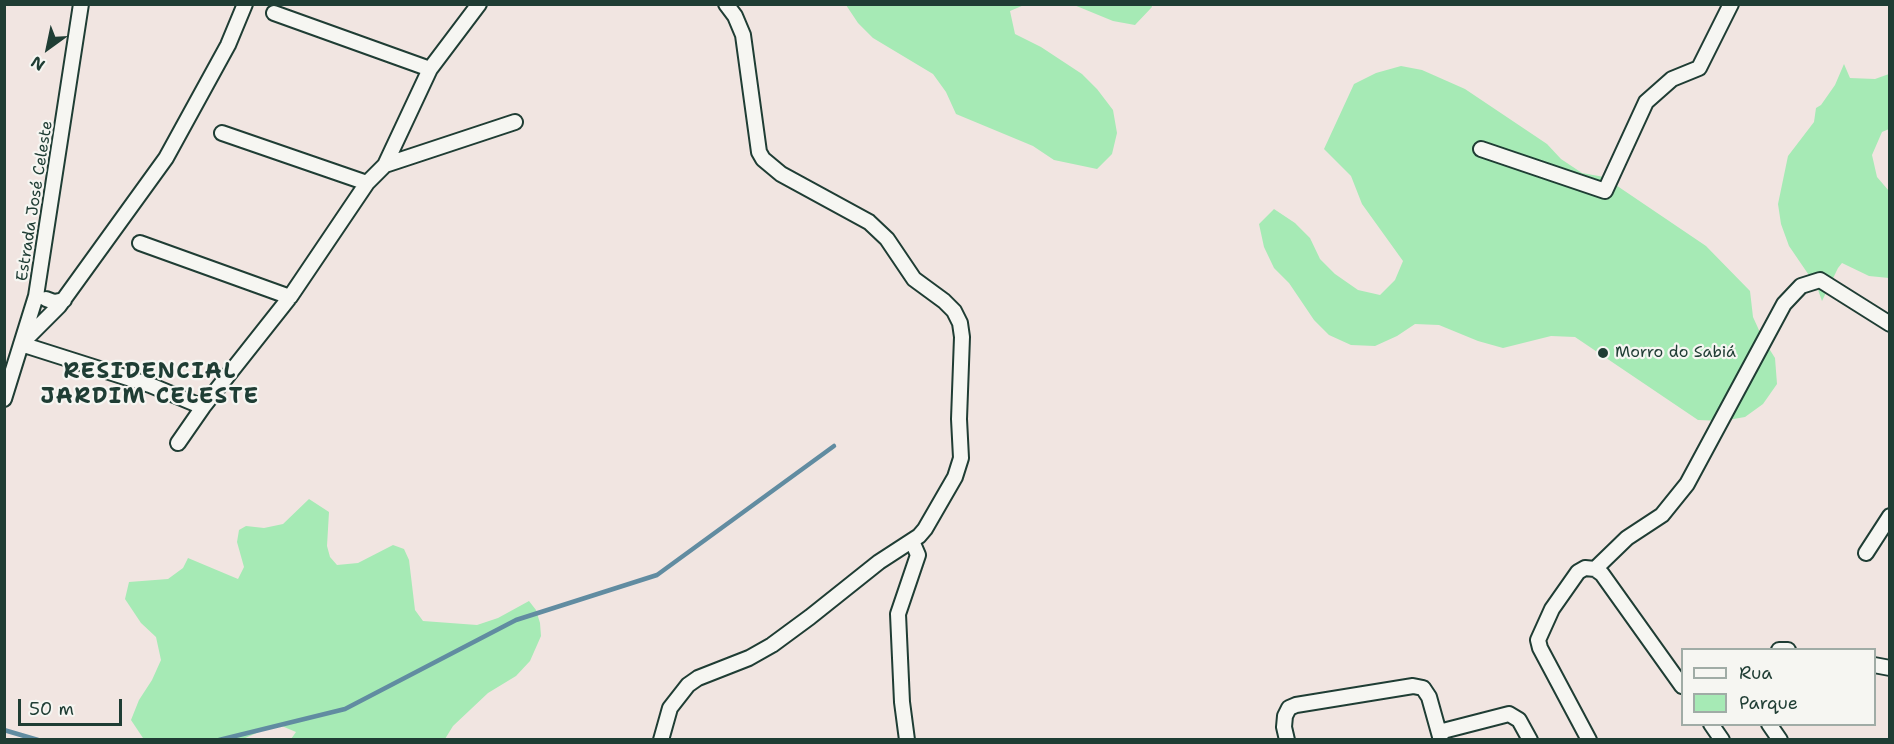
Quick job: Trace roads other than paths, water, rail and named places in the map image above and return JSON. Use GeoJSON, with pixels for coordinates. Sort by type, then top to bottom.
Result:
{"type":"FeatureCollection","features":[{"type":"Feature","properties":{"kind":"street","name":"Estrada José Celeste"},"geometry":{"type":"LineString","coordinates":[[4,399],[21,344],[41,297],[81,4]]}},
{"type":"Feature","properties":{"kind":"street"},"geometry":{"type":"LineString","coordinates":[[203,407],[150,385],[21,344],[64,300],[166,158],[228,45],[245,4]]}},
{"type":"Feature","properties":{"kind":"street"},"geometry":{"type":"LineString","coordinates":[[178,443],[203,407],[290,297],[367,183],[385,165],[430,69],[479,4]]}},
{"type":"Feature","properties":{"kind":"street"},"geometry":{"type":"LineString","coordinates":[[661,740],[670,708],[688,685],[698,678],[749,658],[771,645],[810,618],[890,554],[912,541],[925,529],[960,465],[962,337],[960,323],[954,311],[914,279],[887,239],[869,222],[781,174],[763,159],[759,152],[743,35],[735,16],[726,4]]}},
{"type":"Feature","properties":{"kind":"street"},"geometry":{"type":"LineString","coordinates":[[1481,149],[1605,191],[1646,102],[1672,79],[1699,68],[1731,4]]}},
{"type":"Feature","properties":{"kind":"street"},"geometry":{"type":"LineString","coordinates":[[274,13],[430,69]]}},
{"type":"Feature","properties":{"kind":"street"},"geometry":{"type":"LineString","coordinates":[[385,165],[515,122]]}},
{"type":"Feature","properties":{"kind":"street"},"geometry":{"type":"LineString","coordinates":[[222,134],[367,183]]}},
{"type":"Feature","properties":{"kind":"street"},"geometry":{"type":"LineString","coordinates":[[140,243],[290,297]]}},
{"type":"Feature","properties":{"kind":"street"},"geometry":{"type":"LineString","coordinates":[[1595,569],[1627,538],[1662,516],[1687,484],[1784,304],[1801,286],[1820,280],[1890,324]]}},
{"type":"Feature","properties":{"kind":"street"},"geometry":{"type":"LineString","coordinates":[[41,297],[54,302],[64,300]]}},
{"type":"Feature","properties":{"kind":"street"},"geometry":{"type":"LineString","coordinates":[[41,297],[51,304],[52,309],[49,316]]}},
{"type":"Feature","properties":{"kind":"street"},"geometry":{"type":"LineString","coordinates":[[1866,553],[1890,516]]}},
{"type":"Feature","properties":{"kind":"street"},"geometry":{"type":"LineString","coordinates":[[907,740],[902,702],[898,614],[918,555],[912,541]]}},
{"type":"Feature","properties":{"kind":"street"},"geometry":{"type":"LineString","coordinates":[[1589,740],[1540,648],[1538,640],[1552,609],[1578,572],[1585,568],[1595,569],[1602,574],[1681,683]]}},
{"type":"Feature","properties":{"kind":"street"},"geometry":{"type":"LineString","coordinates":[[1287,740],[1284,726],[1289,708],[1413,686],[1423,688],[1429,697],[1440,736],[1509,714],[1515,716],[1530,740]]}},
{"type":"Feature","properties":{"kind":"street"},"geometry":{"type":"LineString","coordinates":[[1712,726],[1722,740]]}},
{"type":"Feature","properties":{"kind":"street"},"geometry":{"type":"LineString","coordinates":[[1770,726],[1780,740]]}},
{"type":"Feature","properties":{"kind":"waterway"},"geometry":{"type":"LineString","coordinates":[[219,740],[345,709],[516,620],[657,575],[834,446]]}},
{"type":"Feature","properties":{"kind":"waterway"},"geometry":{"type":"LineString","coordinates":[[4,730],[38,740]]}},
{"type":"Feature","properties":{"kind":"place","name":"Morro do Sabiá"},"geometry":{"type":"Point","coordinates":[1603,353]}},
{"type":"Feature","properties":{"kind":"district","name":"RESIDENCIAL JARDIM CELESTE"},"geometry":{"type":"Point","coordinates":[150,384]}}]}
